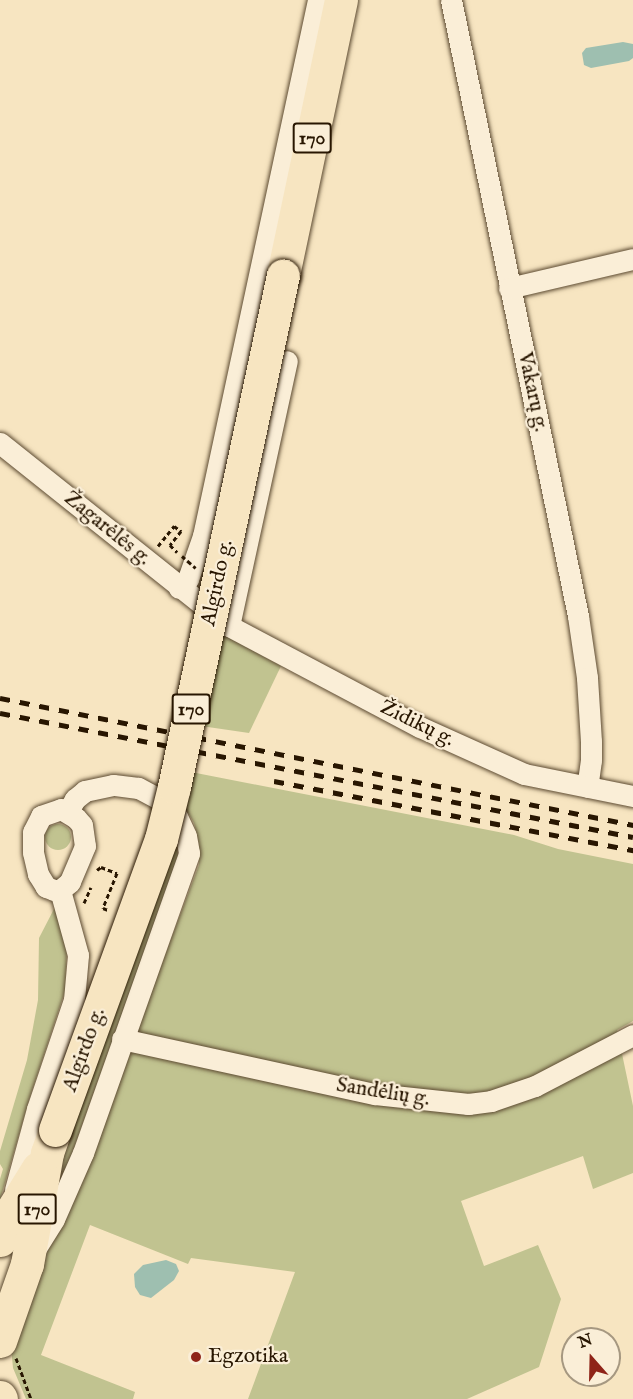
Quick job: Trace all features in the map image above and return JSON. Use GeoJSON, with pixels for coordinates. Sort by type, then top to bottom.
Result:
{"type":"FeatureCollection","features":[{"type":"Feature","properties":{"kind":"main road","name":"Algirdo g."},"geometry":{"type":"LineString","coordinates":[[0,1341],[27,1264],[51,1142],[166,818],[341,0]]}},
{"type":"Feature","properties":{"kind":"main road","name":"Algirdo g."},"geometry":{"type":"LineString","coordinates":[[4,1227],[51,1142]]}},
{"type":"Feature","properties":{"kind":"street"},"geometry":{"type":"LineString","coordinates":[[179,588],[188,579],[203,536],[318,0]]}},
{"type":"Feature","properties":{"kind":"street","name":"Vakarų g."},"geometry":{"type":"LineString","coordinates":[[451,0],[509,288],[566,548],[578,616],[587,678],[591,741],[587,787]]}},
{"type":"Feature","properties":{"kind":"street"},"geometry":{"type":"LineString","coordinates":[[509,288],[633,259]]}},
{"type":"Feature","properties":{"kind":"street"},"geometry":{"type":"LineString","coordinates":[[221,621],[287,361]]}},
{"type":"Feature","properties":{"kind":"street","name":"Žagarėlės g."},"geometry":{"type":"LineString","coordinates":[[0,443],[221,621]]}},
{"type":"Feature","properties":{"kind":"street","name":"Židikų g."},"geometry":{"type":"LineString","coordinates":[[221,621],[420,727],[524,774],[633,796]]}},
{"type":"Feature","properties":{"kind":"street"},"geometry":{"type":"LineString","coordinates":[[27,1264],[54,1219],[82,1153],[182,878],[189,853],[186,836],[177,817],[161,800],[138,788],[113,785],[85,791],[75,799],[68,812]]}},
{"type":"Feature","properties":{"kind":"street"},"geometry":{"type":"LineString","coordinates":[[61,809],[68,812],[82,825],[85,846],[76,874],[66,887],[60,890],[46,887],[38,874],[33,852],[33,832],[36,821],[46,812],[61,809]]}},
{"type":"Feature","properties":{"kind":"street"},"geometry":{"type":"LineString","coordinates":[[4,1227],[38,1109],[74,1000],[78,955],[60,890]]}},
{"type":"Feature","properties":{"kind":"street","name":"Sandėlių g."},"geometry":{"type":"LineString","coordinates":[[122,1039],[243,1068],[375,1094],[468,1104],[514,1095],[632,1039]]}},
{"type":"Feature","properties":{"kind":"path"},"geometry":{"type":"LineString","coordinates":[[156,549],[174,526],[181,531],[170,545]]}},
{"type":"Feature","properties":{"kind":"green space"},"geometry":{"type":"Polygon","coordinates":[[[220,633],[281,666],[249,733],[201,726],[220,633]]]}},
{"type":"Feature","properties":{"kind":"green space"},"geometry":{"type":"Polygon","coordinates":[[[191,772],[514,835],[558,849],[633,864],[633,1021],[617,1030],[633,1106],[633,1173],[593,1189],[583,1156],[461,1201],[484,1266],[538,1245],[561,1299],[539,1367],[467,1399],[248,1399],[295,1272],[191,1258],[188,1264],[90,1225],[41,1355],[135,1392],[133,1399],[26,1399],[13,1368],[11,1347],[43,1261],[82,1175],[199,865],[199,844],[194,823],[183,804],[191,772]]]}},
{"type":"Feature","properties":{"kind":"green space"},"geometry":{"type":"Polygon","coordinates":[[[58,824],[67,828],[71,837],[67,846],[58,850],[49,846],[45,837],[49,828],[58,824]]]}},
{"type":"Feature","properties":{"kind":"green space"},"geometry":{"type":"Polygon","coordinates":[[[175,834],[178,858],[71,1156],[45,1210],[175,834]]]}},
{"type":"Feature","properties":{"kind":"green space"},"geometry":{"type":"Polygon","coordinates":[[[55,907],[67,944],[65,991],[29,1100],[0,1200],[0,1179],[3,1169],[0,1164],[0,1151],[27,1060],[38,1000],[39,938],[55,907]]]}},
{"type":"Feature","properties":{"kind":"shaded area"},"geometry":{"type":"Polygon","coordinates":[[[623,42],[633,44],[633,58],[629,61],[591,68],[584,65],[582,53],[586,48],[623,42]]]}},
{"type":"Feature","properties":{"kind":"shaded area"},"geometry":{"type":"Polygon","coordinates":[[[166,1260],[176,1264],[179,1271],[174,1280],[151,1298],[140,1295],[135,1287],[134,1274],[143,1265],[166,1260]]]}},
{"type":"Feature","properties":{"kind":"railway"},"geometry":{"type":"LineString","coordinates":[[0,698],[633,825]]}},
{"type":"Feature","properties":{"kind":"railway"},"geometry":{"type":"LineString","coordinates":[[0,713],[633,837]]}},
{"type":"Feature","properties":{"kind":"railway"},"geometry":{"type":"LineString","coordinates":[[274,781],[633,850]]}},
{"type":"Feature","properties":{"kind":"place","name":"Egzotika"},"geometry":{"type":"Point","coordinates":[196,1357]}}]}
